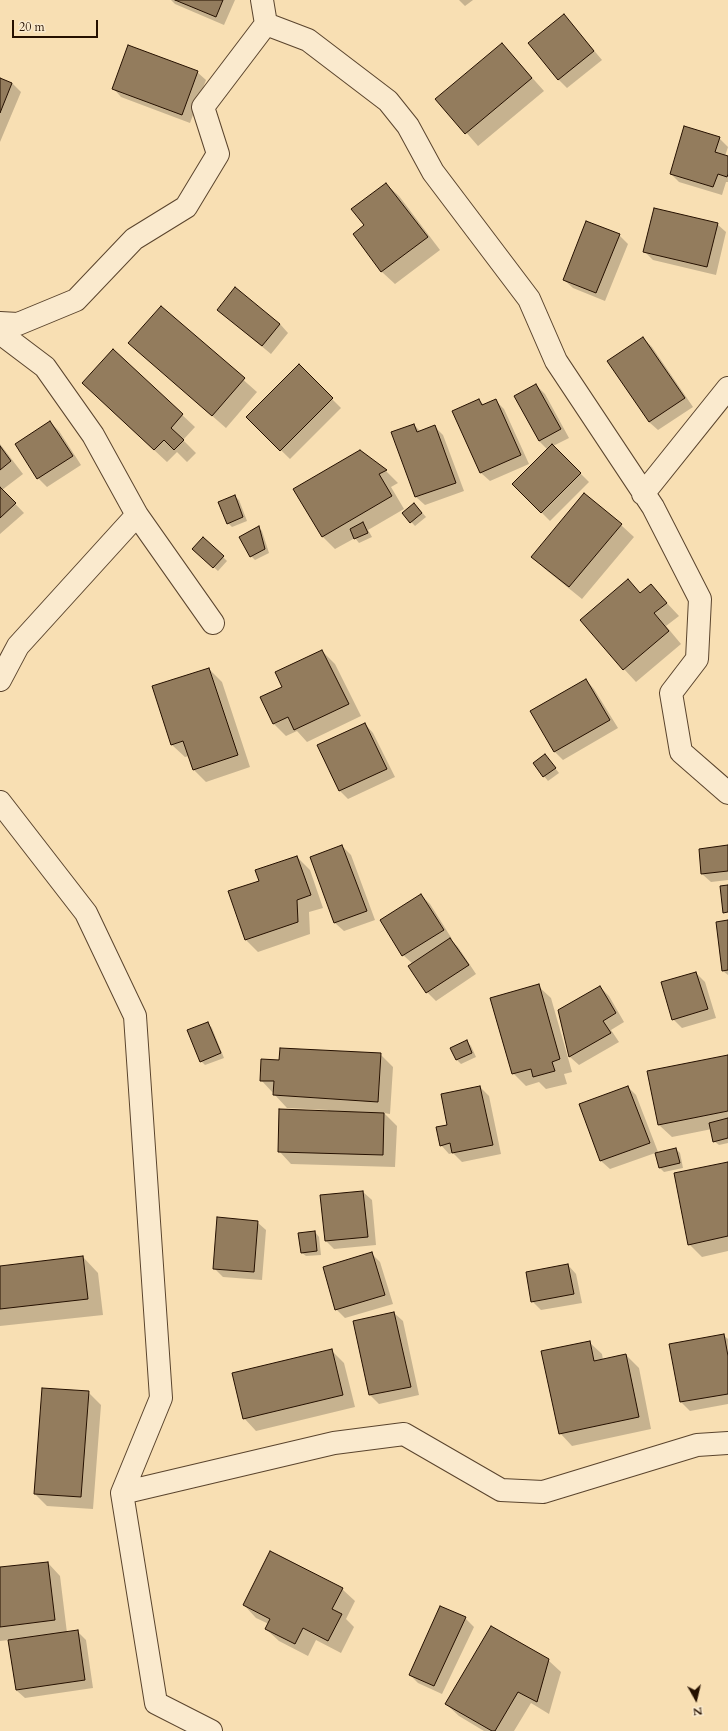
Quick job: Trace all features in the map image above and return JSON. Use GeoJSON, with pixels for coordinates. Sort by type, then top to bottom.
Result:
{"type":"FeatureCollection","features":[{"type":"Feature","properties":{"kind":"street"},"geometry":{"type":"LineString","coordinates":[[0,323],[18,324],[76,300],[134,238],[186,207],[218,154],[204,107],[266,24],[262,0]]}},
{"type":"Feature","properties":{"kind":"street"},"geometry":{"type":"LineString","coordinates":[[266,24],[308,40],[388,101],[408,126],[433,172],[529,299],[556,361],[653,508],[700,599],[697,660],[671,693],[681,752],[728,793]]}},
{"type":"Feature","properties":{"kind":"street"},"geometry":{"type":"LineString","coordinates":[[0,333],[45,367],[93,435],[137,514],[212,623]]}},
{"type":"Feature","properties":{"kind":"street"},"geometry":{"type":"LineString","coordinates":[[643,494],[728,388]]}},
{"type":"Feature","properties":{"kind":"street"},"geometry":{"type":"LineString","coordinates":[[0,680],[18,646],[137,514]]}},
{"type":"Feature","properties":{"kind":"street"},"geometry":{"type":"LineString","coordinates":[[0,802],[86,913],[135,1016],[161,1398],[122,1493],[156,1703],[203,1729]]}},
{"type":"Feature","properties":{"kind":"street"},"geometry":{"type":"LineString","coordinates":[[122,1493],[334,1442],[404,1434],[501,1490],[543,1492],[697,1445],[728,1443]]}},
{"type":"Feature","properties":{"kind":"building"},"geometry":{"type":"Polygon","coordinates":[[[175,0],[223,0],[216,17],[175,0]]]}},
{"type":"Feature","properties":{"kind":"building"},"geometry":{"type":"Polygon","coordinates":[[[564,14],[594,51],[558,80],[528,43],[564,14]]]}},
{"type":"Feature","properties":{"kind":"building"},"geometry":{"type":"Polygon","coordinates":[[[502,43],[532,78],[465,134],[435,99],[502,43]]]}},
{"type":"Feature","properties":{"kind":"building"},"geometry":{"type":"Polygon","coordinates":[[[128,45],[198,71],[182,115],[112,89],[128,45]]]}},
{"type":"Feature","properties":{"kind":"building"},"geometry":{"type":"Polygon","coordinates":[[[0,78],[12,83],[0,113],[0,78]]]}},
{"type":"Feature","properties":{"kind":"building"},"geometry":{"type":"Polygon","coordinates":[[[684,126],[720,137],[715,152],[728,156],[728,174],[727,177],[718,174],[713,187],[670,174],[684,126]]]}},
{"type":"Feature","properties":{"kind":"building"},"geometry":{"type":"Polygon","coordinates":[[[386,183],[428,237],[381,272],[353,234],[364,225],[351,209],[386,183]]]}},
{"type":"Feature","properties":{"kind":"building"},"geometry":{"type":"Polygon","coordinates":[[[654,208],[718,223],[707,267],[643,252],[654,208]]]}},
{"type":"Feature","properties":{"kind":"building"},"geometry":{"type":"Polygon","coordinates":[[[586,221],[620,234],[596,293],[563,280],[586,221]]]}},
{"type":"Feature","properties":{"kind":"building"},"geometry":{"type":"Polygon","coordinates":[[[235,287],[280,324],[262,346],[217,310],[235,287]]]}},
{"type":"Feature","properties":{"kind":"building"},"geometry":{"type":"Polygon","coordinates":[[[161,306],[245,378],[212,416],[128,343],[161,306]]]}},
{"type":"Feature","properties":{"kind":"building"},"geometry":{"type":"Polygon","coordinates":[[[643,337],[685,398],[649,422],[607,361],[643,337]]]}},
{"type":"Feature","properties":{"kind":"building"},"geometry":{"type":"Polygon","coordinates":[[[113,349],[183,414],[171,428],[184,440],[174,450],[164,440],[154,450],[82,383],[113,349]]]}},
{"type":"Feature","properties":{"kind":"building"},"geometry":{"type":"Polygon","coordinates":[[[299,364],[333,398],[280,451],[246,417],[299,364]]]}},
{"type":"Feature","properties":{"kind":"building"},"geometry":{"type":"Polygon","coordinates":[[[536,384],[561,429],[539,441],[514,396],[536,384]]]}},
{"type":"Feature","properties":{"kind":"building"},"geometry":{"type":"Polygon","coordinates":[[[479,399],[482,405],[496,399],[521,455],[480,473],[452,411],[479,399]]]}},
{"type":"Feature","properties":{"kind":"building"},"geometry":{"type":"Polygon","coordinates":[[[50,421],[73,456],[37,479],[15,444],[50,421]]]}},
{"type":"Feature","properties":{"kind":"building"},"geometry":{"type":"Polygon","coordinates":[[[414,424],[417,432],[435,425],[456,483],[415,497],[391,432],[414,424]]]}},
{"type":"Feature","properties":{"kind":"building"},"geometry":{"type":"Polygon","coordinates":[[[552,444],[581,473],[541,513],[512,484],[552,444]]]}},
{"type":"Feature","properties":{"kind":"building"},"geometry":{"type":"Polygon","coordinates":[[[0,446],[11,461],[0,470],[0,446]]]}},
{"type":"Feature","properties":{"kind":"building"},"geometry":{"type":"Polygon","coordinates":[[[360,450],[387,470],[379,474],[392,496],[322,537],[293,489],[360,450]]]}},
{"type":"Feature","properties":{"kind":"building"},"geometry":{"type":"Polygon","coordinates":[[[0,487],[16,503],[0,518],[0,487]]]}},
{"type":"Feature","properties":{"kind":"building"},"geometry":{"type":"Polygon","coordinates":[[[584,493],[622,524],[569,587],[531,557],[584,493]]]}},
{"type":"Feature","properties":{"kind":"building"},"geometry":{"type":"Polygon","coordinates":[[[235,495],[243,517],[227,524],[218,502],[235,495]]]}},
{"type":"Feature","properties":{"kind":"building"},"geometry":{"type":"Polygon","coordinates":[[[414,503],[422,513],[410,523],[402,513],[414,503]]]}},
{"type":"Feature","properties":{"kind":"building"},"geometry":{"type":"Polygon","coordinates":[[[363,522],[368,533],[354,539],[350,529],[363,522]]]}},
{"type":"Feature","properties":{"kind":"building"},"geometry":{"type":"Polygon","coordinates":[[[259,526],[265,549],[250,557],[239,537],[259,526]]]}},
{"type":"Feature","properties":{"kind":"building"},"geometry":{"type":"Polygon","coordinates":[[[203,537],[224,556],[213,568],[192,549],[203,537]]]}},
{"type":"Feature","properties":{"kind":"building"},"geometry":{"type":"Polygon","coordinates":[[[628,579],[640,593],[651,584],[667,603],[654,613],[669,631],[623,670],[580,620],[628,579]]]}},
{"type":"Feature","properties":{"kind":"building"},"geometry":{"type":"Polygon","coordinates":[[[322,650],[349,704],[294,730],[288,717],[273,724],[260,697],[282,687],[275,672],[322,650]]]}},
{"type":"Feature","properties":{"kind":"building"},"geometry":{"type":"Polygon","coordinates":[[[209,668],[238,755],[193,770],[183,741],[171,745],[152,686],[209,668]]]}},
{"type":"Feature","properties":{"kind":"building"},"geometry":{"type":"Polygon","coordinates":[[[586,679],[610,720],[554,752],[530,711],[586,679]]]}},
{"type":"Feature","properties":{"kind":"building"},"geometry":{"type":"Polygon","coordinates":[[[365,723],[387,769],[339,791],[317,745],[365,723]]]}},
{"type":"Feature","properties":{"kind":"building"},"geometry":{"type":"Polygon","coordinates":[[[545,754],[556,768],[543,777],[533,763],[545,754]]]}},
{"type":"Feature","properties":{"kind":"building"},"geometry":{"type":"Polygon","coordinates":[[[342,845],[367,911],[334,923],[310,857],[342,845]]]}},
{"type":"Feature","properties":{"kind":"building"},"geometry":{"type":"Polygon","coordinates":[[[728,845],[728,871],[701,874],[699,849],[728,845]]]}},
{"type":"Feature","properties":{"kind":"building"},"geometry":{"type":"Polygon","coordinates":[[[297,856],[311,895],[297,900],[298,922],[245,940],[228,891],[259,881],[255,870],[297,856]]]}},
{"type":"Feature","properties":{"kind":"building"},"geometry":{"type":"Polygon","coordinates":[[[728,885],[728,912],[723,913],[720,886],[728,885]]]}},
{"type":"Feature","properties":{"kind":"building"},"geometry":{"type":"Polygon","coordinates":[[[421,894],[444,930],[402,956],[380,920],[421,894]]]}},
{"type":"Feature","properties":{"kind":"building"},"geometry":{"type":"Polygon","coordinates":[[[728,920],[728,970],[722,971],[716,922],[728,920]]]}},
{"type":"Feature","properties":{"kind":"building"},"geometry":{"type":"Polygon","coordinates":[[[450,938],[469,965],[426,993],[408,966],[450,938]]]}},
{"type":"Feature","properties":{"kind":"building"},"geometry":{"type":"Polygon","coordinates":[[[696,972],[708,1009],[672,1020],[661,982],[696,972]]]}},
{"type":"Feature","properties":{"kind":"building"},"geometry":{"type":"Polygon","coordinates":[[[539,984],[560,1059],[552,1062],[555,1071],[533,1077],[531,1069],[512,1074],[490,998],[539,984]]]}},
{"type":"Feature","properties":{"kind":"building"},"geometry":{"type":"Polygon","coordinates":[[[600,986],[616,1013],[603,1021],[611,1033],[569,1057],[558,1010],[600,986]]]}},
{"type":"Feature","properties":{"kind":"building"},"geometry":{"type":"Polygon","coordinates":[[[208,1022],[221,1053],[200,1062],[187,1030],[208,1022]]]}},
{"type":"Feature","properties":{"kind":"building"},"geometry":{"type":"Polygon","coordinates":[[[467,1040],[472,1053],[456,1060],[450,1048],[467,1040]]]}},
{"type":"Feature","properties":{"kind":"building"},"geometry":{"type":"Polygon","coordinates":[[[280,1048],[381,1053],[378,1102],[273,1095],[274,1081],[260,1081],[261,1059],[279,1060],[280,1048]]]}},
{"type":"Feature","properties":{"kind":"building"},"geometry":{"type":"Polygon","coordinates":[[[728,1055],[728,1111],[658,1125],[647,1071],[728,1055]]]}},
{"type":"Feature","properties":{"kind":"building"},"geometry":{"type":"Polygon","coordinates":[[[480,1086],[493,1145],[452,1153],[450,1143],[440,1146],[436,1127],[447,1125],[441,1094],[480,1086]]]}},
{"type":"Feature","properties":{"kind":"building"},"geometry":{"type":"Polygon","coordinates":[[[628,1086],[650,1143],[600,1161],[579,1104],[628,1086]]]}},
{"type":"Feature","properties":{"kind":"building"},"geometry":{"type":"Polygon","coordinates":[[[279,1109],[384,1113],[383,1155],[278,1152],[279,1109]]]}},
{"type":"Feature","properties":{"kind":"building"},"geometry":{"type":"Polygon","coordinates":[[[728,1118],[728,1138],[713,1142],[709,1123],[728,1118]]]}},
{"type":"Feature","properties":{"kind":"building"},"geometry":{"type":"Polygon","coordinates":[[[676,1148],[680,1163],[659,1168],[655,1153],[676,1148]]]}},
{"type":"Feature","properties":{"kind":"building"},"geometry":{"type":"Polygon","coordinates":[[[728,1162],[728,1236],[688,1245],[674,1173],[728,1162]]]}},
{"type":"Feature","properties":{"kind":"building"},"geometry":{"type":"Polygon","coordinates":[[[363,1191],[368,1237],[325,1241],[320,1195],[363,1191]]]}},
{"type":"Feature","properties":{"kind":"building"},"geometry":{"type":"Polygon","coordinates":[[[217,1217],[258,1221],[254,1272],[213,1269],[217,1217]]]}},
{"type":"Feature","properties":{"kind":"building"},"geometry":{"type":"Polygon","coordinates":[[[315,1231],[317,1251],[301,1253],[298,1233],[315,1231]]]}},
{"type":"Feature","properties":{"kind":"building"},"geometry":{"type":"Polygon","coordinates":[[[372,1252],[385,1295],[335,1310],[323,1267],[372,1252]]]}},
{"type":"Feature","properties":{"kind":"building"},"geometry":{"type":"Polygon","coordinates":[[[83,1256],[88,1299],[0,1309],[0,1266],[83,1256]]]}},
{"type":"Feature","properties":{"kind":"building"},"geometry":{"type":"Polygon","coordinates":[[[568,1264],[574,1294],[531,1302],[526,1272],[568,1264]]]}},
{"type":"Feature","properties":{"kind":"building"},"geometry":{"type":"Polygon","coordinates":[[[394,1312],[411,1387],[369,1395],[353,1321],[394,1312]]]}},
{"type":"Feature","properties":{"kind":"building"},"geometry":{"type":"Polygon","coordinates":[[[724,1334],[728,1356],[728,1394],[680,1402],[669,1344],[724,1334]]]}},
{"type":"Feature","properties":{"kind":"building"},"geometry":{"type":"Polygon","coordinates":[[[590,1341],[594,1361],[626,1354],[639,1417],[559,1434],[541,1351],[590,1341]]]}},
{"type":"Feature","properties":{"kind":"building"},"geometry":{"type":"Polygon","coordinates":[[[332,1349],[343,1395],[243,1419],[232,1373],[332,1349]]]}},
{"type":"Feature","properties":{"kind":"building"},"geometry":{"type":"Polygon","coordinates":[[[42,1388],[89,1391],[81,1497],[34,1494],[42,1388]]]}},
{"type":"Feature","properties":{"kind":"building"},"geometry":{"type":"Polygon","coordinates":[[[270,1551],[343,1588],[332,1609],[342,1614],[328,1641],[303,1628],[295,1644],[265,1629],[270,1619],[243,1605],[270,1551]]]}},
{"type":"Feature","properties":{"kind":"building"},"geometry":{"type":"Polygon","coordinates":[[[48,1562],[55,1620],[0,1627],[0,1567],[48,1562]]]}},
{"type":"Feature","properties":{"kind":"building"},"geometry":{"type":"Polygon","coordinates":[[[440,1606],[466,1617],[434,1686],[409,1675],[440,1606]]]}},
{"type":"Feature","properties":{"kind":"building"},"geometry":{"type":"Polygon","coordinates":[[[491,1626],[549,1659],[537,1702],[518,1692],[495,1731],[492,1731],[445,1704],[491,1626]]]}},
{"type":"Feature","properties":{"kind":"building"},"geometry":{"type":"Polygon","coordinates":[[[78,1630],[85,1680],[16,1690],[8,1640],[78,1630]]]}}]}
